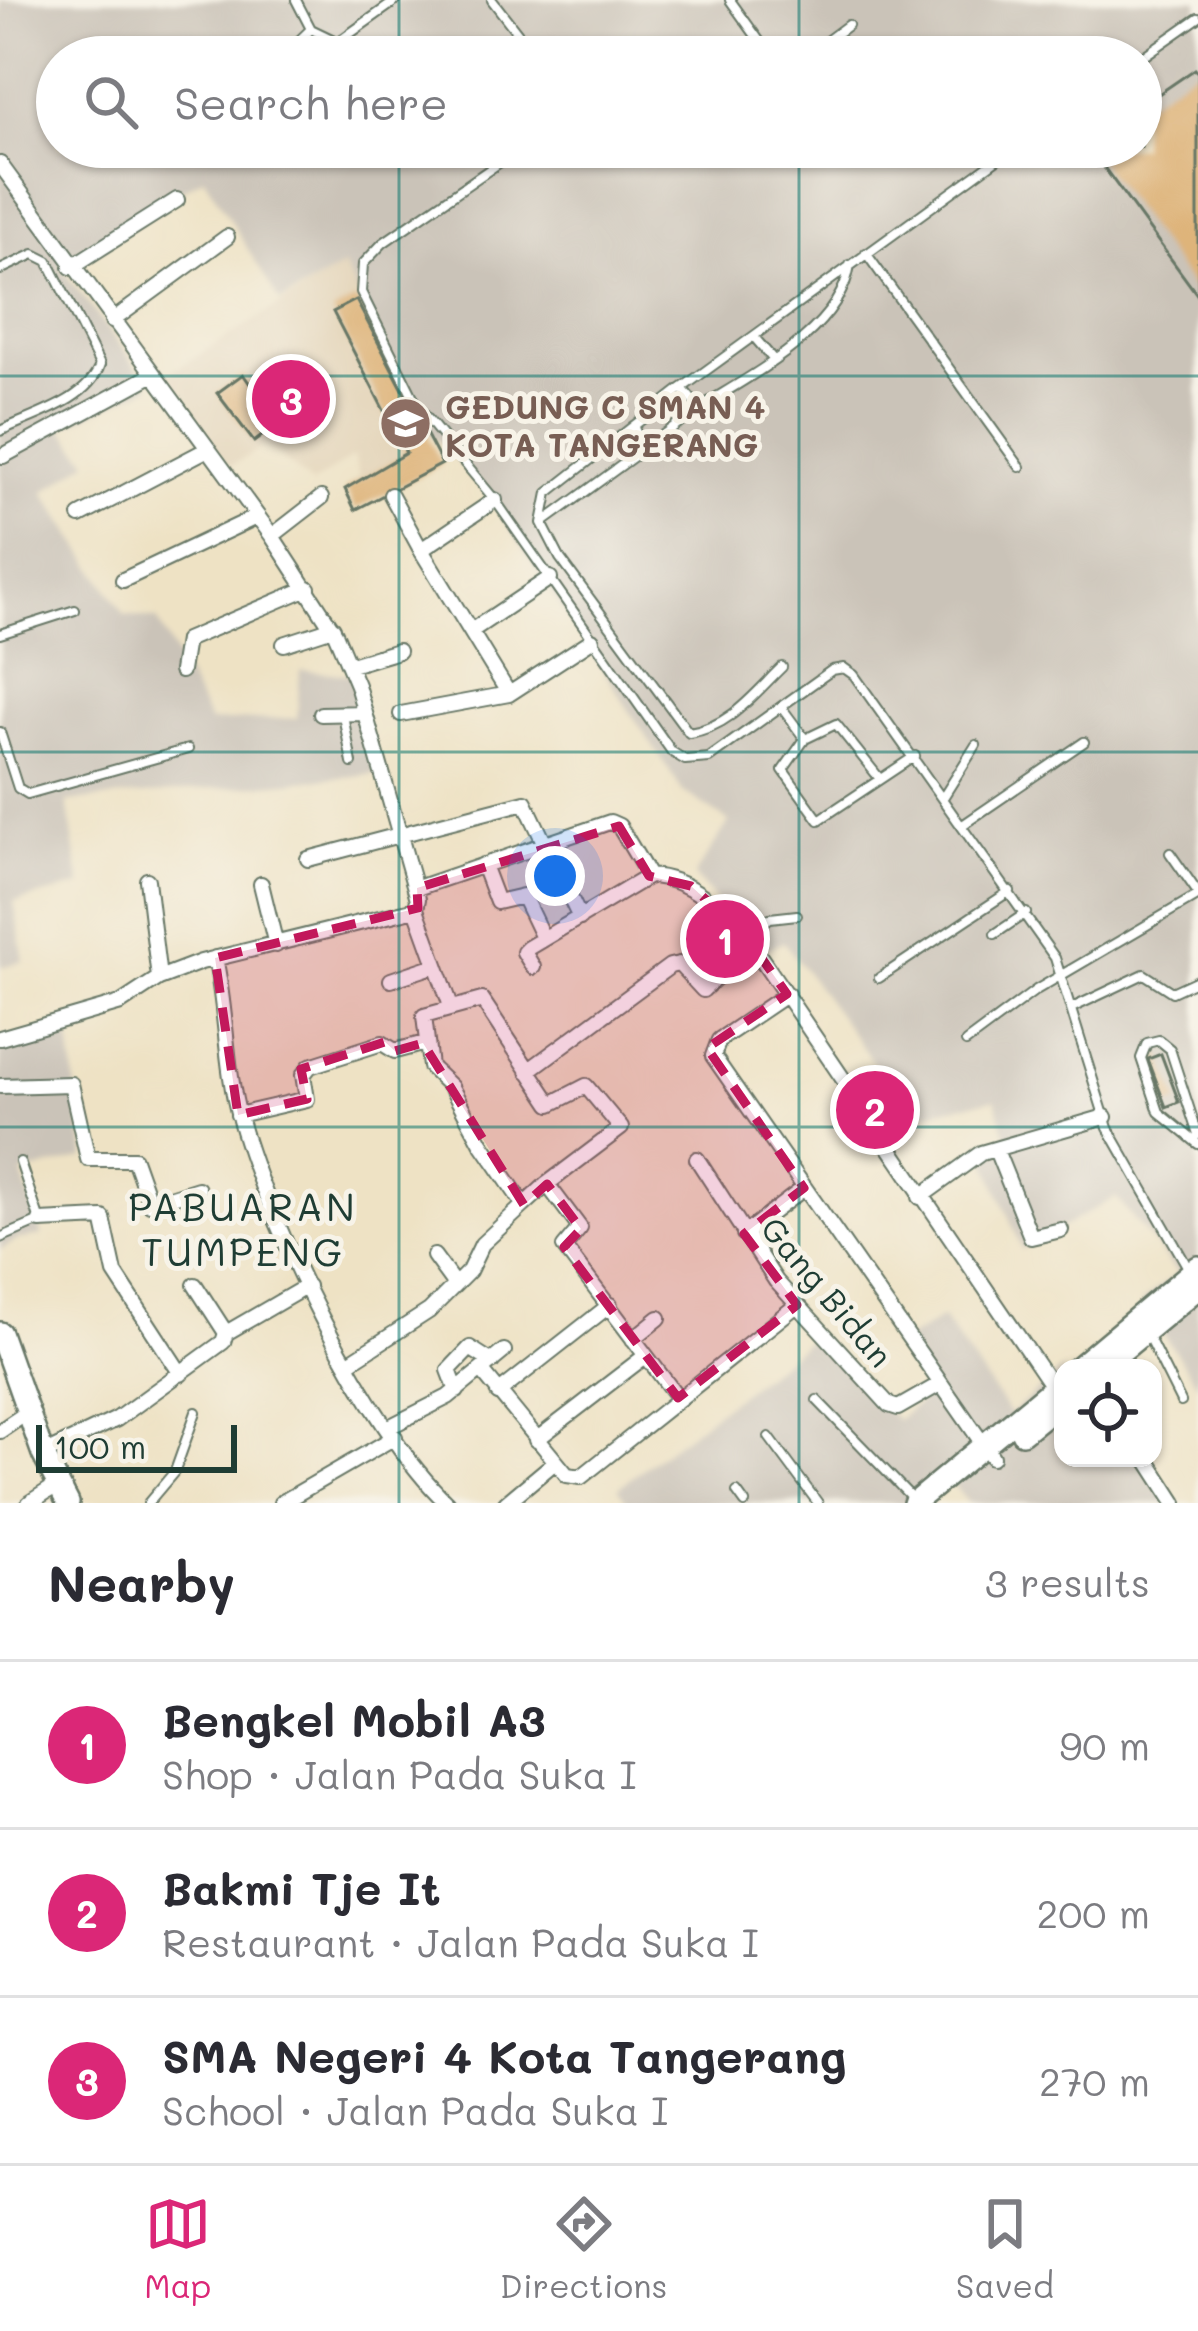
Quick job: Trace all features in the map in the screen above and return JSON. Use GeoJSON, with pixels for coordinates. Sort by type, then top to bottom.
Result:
{"type":"FeatureCollection","features":[{"type":"Feature","properties":{"kind":"main road"},"geometry":{"type":"LineString","coordinates":[[1112,1359],[1196,1278]]}},
{"type":"Feature","properties":{"kind":"main road"},"geometry":{"type":"LineString","coordinates":[[1089,1359],[1196,1278]]}},
{"type":"Feature","properties":{"kind":"main road"},"geometry":{"type":"LineString","coordinates":[[0,1333],[7,1369],[63,1494]]}},
{"type":"Feature","properties":{"kind":"main road"},"geometry":{"type":"LineString","coordinates":[[935,1503],[1054,1394]]}},
{"type":"Feature","properties":{"kind":"main road"},"geometry":{"type":"LineString","coordinates":[[915,1502],[987,1452]]}},
{"type":"Feature","properties":{"kind":"street"},"geometry":{"type":"LineString","coordinates":[[0,164],[272,536],[333,628],[352,665],[416,888],[416,909],[451,1006]]}},
{"type":"Feature","properties":{"kind":"street"},"geometry":{"type":"LineString","coordinates":[[71,267],[177,200]]}},
{"type":"Feature","properties":{"kind":"street"},"geometry":{"type":"LineString","coordinates":[[112,321],[227,237]]}},
{"type":"Feature","properties":{"kind":"street"},"geometry":{"type":"LineString","coordinates":[[3,456],[152,375]]}},
{"type":"Feature","properties":{"kind":"street"},"geometry":{"type":"LineString","coordinates":[[80,516],[206,450]]}},
{"type":"Feature","properties":{"kind":"street"},"geometry":{"type":"LineString","coordinates":[[392,496],[509,694]]}},
{"type":"Feature","properties":{"kind":"street"},"geometry":{"type":"LineString","coordinates":[[272,536],[321,498]]}},
{"type":"Feature","properties":{"kind":"street"},"geometry":{"type":"LineString","coordinates":[[422,550],[495,500]]}},
{"type":"Feature","properties":{"kind":"street"},"geometry":{"type":"LineString","coordinates":[[123,580],[256,518]]}},
{"type":"Feature","properties":{"kind":"street"},"geometry":{"type":"LineString","coordinates":[[471,631],[550,578]]}},
{"type":"Feature","properties":{"kind":"street"},"geometry":{"type":"LineString","coordinates":[[181,671],[186,640],[308,588]]}},
{"type":"Feature","properties":{"kind":"street"},"geometry":{"type":"LineString","coordinates":[[284,644],[333,628]]}},
{"type":"Feature","properties":{"kind":"street"},"geometry":{"type":"LineString","coordinates":[[401,714],[509,694],[592,640]]}},
{"type":"Feature","properties":{"kind":"street"},"geometry":{"type":"LineString","coordinates":[[352,665],[398,651]]}},
{"type":"Feature","properties":{"kind":"street"},"geometry":{"type":"LineString","coordinates":[[322,715],[365,713]]}},
{"type":"Feature","properties":{"kind":"street"},"geometry":{"type":"LineString","coordinates":[[308,859],[520,803],[529,805],[580,918]]}},
{"type":"Feature","properties":{"kind":"street"},"geometry":{"type":"LineString","coordinates":[[416,888],[610,822],[619,826],[649,876]]}},
{"type":"Feature","properties":{"kind":"street"},"geometry":{"type":"LineString","coordinates":[[483,865],[497,902],[523,896],[543,938]]}},
{"type":"Feature","properties":{"kind":"street"},"geometry":{"type":"LineString","coordinates":[[533,967],[525,950],[649,876],[673,877],[691,886],[748,940],[920,1197],[1054,1381]]}},
{"type":"Feature","properties":{"kind":"street"},"geometry":{"type":"LineString","coordinates":[[147,880],[159,979]]}},
{"type":"Feature","properties":{"kind":"street"},"geometry":{"type":"LineString","coordinates":[[261,884],[275,945]]}},
{"type":"Feature","properties":{"kind":"street"},"geometry":{"type":"LineString","coordinates":[[0,1038],[121,1003],[159,979],[214,958],[416,909]]}},
{"type":"Feature","properties":{"kind":"street"},"geometry":{"type":"LineString","coordinates":[[528,1071],[670,966],[679,964],[703,990],[748,940]]}},
{"type":"Feature","properties":{"kind":"street"},"geometry":{"type":"LineString","coordinates":[[214,958],[238,1115],[272,1219],[391,1432],[447,1503]]}},
{"type":"Feature","properties":{"kind":"street"},"geometry":{"type":"LineString","coordinates":[[391,980],[433,966]]}},
{"type":"Feature","properties":{"kind":"street"},"geometry":{"type":"LineString","coordinates":[[787,994],[719,1040],[712,1052],[987,1452]]}},
{"type":"Feature","properties":{"kind":"street"},"geometry":{"type":"LineString","coordinates":[[350,1362],[429,1311],[482,1244],[547,1184],[621,1128],[592,1089],[581,1088],[551,1104],[486,1003],[477,999],[424,1016],[433,1071],[451,1087],[482,1144],[524,1205]]}},
{"type":"Feature","properties":{"kind":"street"},"geometry":{"type":"LineString","coordinates":[[238,1115],[307,1099],[303,1075],[310,1066],[382,1043],[395,1051],[425,1043]]}},
{"type":"Feature","properties":{"kind":"street"},"geometry":{"type":"LineString","coordinates":[[0,1086],[71,1084],[88,1159],[134,1159],[150,1204],[197,1189]]}},
{"type":"Feature","properties":{"kind":"street"},"geometry":{"type":"LineString","coordinates":[[920,1197],[962,1163],[1105,1118]]}},
{"type":"Feature","properties":{"kind":"street"},"geometry":{"type":"LineString","coordinates":[[996,1150],[1031,1237],[1061,1230]]}},
{"type":"Feature","properties":{"kind":"street","name":"Gang Bidan"},"geometry":{"type":"LineString","coordinates":[[698,1159],[744,1234],[796,1305],[893,1408],[940,1384]]}},
{"type":"Feature","properties":{"kind":"street"},"geometry":{"type":"LineString","coordinates":[[547,1184],[580,1228],[564,1247],[678,1398]]}},
{"type":"Feature","properties":{"kind":"street"},"geometry":{"type":"LineString","coordinates":[[744,1234],[803,1188]]}},
{"type":"Feature","properties":{"kind":"street"},"geometry":{"type":"LineString","coordinates":[[40,1220],[103,1218],[115,1273],[181,1374]]}},
{"type":"Feature","properties":{"kind":"street"},"geometry":{"type":"LineString","coordinates":[[434,1256],[454,1285]]}},
{"type":"Feature","properties":{"kind":"street"},"geometry":{"type":"LineString","coordinates":[[195,1285],[226,1334]]}},
{"type":"Feature","properties":{"kind":"street"},"geometry":{"type":"LineString","coordinates":[[43,1454],[117,1419],[223,1342],[226,1334],[307,1286]]}},
{"type":"Feature","properties":{"kind":"street"},"geometry":{"type":"LineString","coordinates":[[499,1393],[610,1305]]}},
{"type":"Feature","properties":{"kind":"street"},"geometry":{"type":"LineString","coordinates":[[457,1391],[449,1370],[470,1348],[536,1440],[567,1475],[581,1477],[796,1305]]}},
{"type":"Feature","properties":{"kind":"street"},"geometry":{"type":"LineString","coordinates":[[633,1339],[659,1318]]}},
{"type":"Feature","properties":{"kind":"street"},"geometry":{"type":"LineString","coordinates":[[285,1502],[457,1391],[504,1351]]}},
{"type":"Feature","properties":{"kind":"street"},"geometry":{"type":"LineString","coordinates":[[536,1440],[644,1357]]}},
{"type":"Feature","properties":{"kind":"street"},"geometry":{"type":"LineString","coordinates":[[0,1431],[28,1412]]}},
{"type":"Feature","properties":{"kind":"street"},"geometry":{"type":"LineString","coordinates":[[506,1503],[555,1462]]}},
{"type":"Feature","properties":{"kind":"street"},"geometry":{"type":"LineString","coordinates":[[1152,1467],[1175,1503]]}},
{"type":"Feature","properties":{"kind":"street"},"geometry":{"type":"LineString","coordinates":[[28,1503],[63,1494]]}},
{"type":"Feature","properties":{"kind":"lane"},"geometry":{"type":"LineString","coordinates":[[296,0],[310,28],[326,36]]}},
{"type":"Feature","properties":{"kind":"lane"},"geometry":{"type":"LineString","coordinates":[[346,36],[397,0]]}},
{"type":"Feature","properties":{"kind":"lane"},"geometry":{"type":"LineString","coordinates":[[492,0],[520,36]]}},
{"type":"Feature","properties":{"kind":"lane"},"geometry":{"type":"LineString","coordinates":[[730,0],[757,36]]}},
{"type":"Feature","properties":{"kind":"lane"},"geometry":{"type":"LineString","coordinates":[[1162,43],[1198,18]]}},
{"type":"Feature","properties":{"kind":"lane"},"geometry":{"type":"LineString","coordinates":[[834,36],[848,26]]}},
{"type":"Feature","properties":{"kind":"lane"},"geometry":{"type":"LineString","coordinates":[[302,36],[310,28]]}},
{"type":"Feature","properties":{"kind":"lane"},"geometry":{"type":"LineString","coordinates":[[492,168],[383,244],[363,264],[359,280],[418,407],[495,500],[672,752],[685,760],[709,758],[844,668],[944,796],[1064,974],[1105,1118],[1196,1278]]}},
{"type":"Feature","properties":{"kind":"lane"},"geometry":{"type":"LineString","coordinates":[[782,667],[728,719],[712,730],[689,734],[560,558],[542,523],[548,493],[560,479],[682,388],[985,168]]}},
{"type":"Feature","properties":{"kind":"lane"},"geometry":{"type":"LineString","coordinates":[[866,253],[1020,467]]}},
{"type":"Feature","properties":{"kind":"lane"},"geometry":{"type":"LineString","coordinates":[[0,270],[34,254],[48,261],[100,364],[95,381],[82,392],[0,431]]}},
{"type":"Feature","properties":{"kind":"lane"},"geometry":{"type":"LineString","coordinates":[[542,523],[836,307],[850,264]]}},
{"type":"Feature","properties":{"kind":"lane"},"geometry":{"type":"LineString","coordinates":[[754,336],[772,358]]}},
{"type":"Feature","properties":{"kind":"lane"},"geometry":{"type":"LineString","coordinates":[[682,388],[699,408]]}},
{"type":"Feature","properties":{"kind":"lane"},"geometry":{"type":"LineString","coordinates":[[633,426],[644,449]]}},
{"type":"Feature","properties":{"kind":"lane"},"geometry":{"type":"LineString","coordinates":[[0,634],[75,610]]}},
{"type":"Feature","properties":{"kind":"lane"},"geometry":{"type":"LineString","coordinates":[[781,707],[805,739]]}},
{"type":"Feature","properties":{"kind":"lane"},"geometry":{"type":"LineString","coordinates":[[343,715],[352,763]]}},
{"type":"Feature","properties":{"kind":"lane"},"geometry":{"type":"LineString","coordinates":[[880,779],[836,724],[805,739],[783,770],[819,820],[915,757]]}},
{"type":"Feature","properties":{"kind":"lane"},"geometry":{"type":"LineString","coordinates":[[0,732],[18,788],[28,794],[188,749]]}},
{"type":"Feature","properties":{"kind":"lane"},"geometry":{"type":"LineString","coordinates":[[964,824],[1084,742]]}},
{"type":"Feature","properties":{"kind":"lane"},"geometry":{"type":"LineString","coordinates":[[944,796],[976,746]]}},
{"type":"Feature","properties":{"kind":"lane"},"geometry":{"type":"LineString","coordinates":[[966,1042],[1064,974],[1198,894],[1170,853]]}},
{"type":"Feature","properties":{"kind":"lane"},"geometry":{"type":"LineString","coordinates":[[879,978],[1010,891]]}},
{"type":"Feature","properties":{"kind":"lane"},"geometry":{"type":"LineString","coordinates":[[995,934],[1026,913]]}},
{"type":"Feature","properties":{"kind":"lane"},"geometry":{"type":"LineString","coordinates":[[748,940],[766,920],[797,915]]}},
{"type":"Feature","properties":{"kind":"lane"},"geometry":{"type":"LineString","coordinates":[[1074,1007],[1144,974],[1172,992],[1198,980]]}},
{"type":"Feature","properties":{"kind":"lane"},"geometry":{"type":"LineString","coordinates":[[1159,1040],[1170,1049],[1197,1138],[1159,1112],[1141,1058],[1148,1043],[1159,1040]]}},
{"type":"Feature","properties":{"kind":"lane"},"geometry":{"type":"LineString","coordinates":[[0,1238],[40,1220],[20,1162]]}},
{"type":"Feature","properties":{"kind":"lane"},"geometry":{"type":"LineString","coordinates":[[1146,1330],[1181,1402]]}},
{"type":"Feature","properties":{"kind":"lane"},"geometry":{"type":"LineString","coordinates":[[817,1400],[915,1502]]}},
{"type":"Feature","properties":{"kind":"lane"},"geometry":{"type":"LineString","coordinates":[[148,1503],[176,1471],[196,1412]]}},
{"type":"Feature","properties":{"kind":"lane"},"geometry":{"type":"LineString","coordinates":[[769,1437],[818,1503]]}},
{"type":"Feature","properties":{"kind":"lane"},"geometry":{"type":"LineString","coordinates":[[737,1492],[745,1503]]}},
{"type":"Feature","properties":{"kind":"highlighted area"},"geometry":{"type":"Polygon","coordinates":[[[619,826],[649,876],[691,886],[746,936],[787,994],[707,1048],[804,1188],[744,1234],[797,1305],[678,1398],[564,1247],[581,1229],[547,1184],[524,1205],[423,1043],[395,1051],[385,1042],[301,1069],[307,1099],[238,1115],[215,958],[418,908],[417,888],[619,826]]]}},
{"type":"Feature","properties":{"kind":"shaded area"},"geometry":{"type":"Polygon","coordinates":[[[0,0],[1198,0],[1198,1385],[1141,1302],[1177,1273],[1116,1197],[1022,1250],[983,1152],[1009,1144],[995,1099],[912,1115],[784,942],[761,951],[694,876],[729,822],[683,792],[484,490],[419,422],[344,266],[280,302],[204,177],[59,265],[151,386],[62,428],[89,461],[44,492],[125,615],[157,619],[210,722],[297,718],[300,670],[353,675],[377,774],[67,802],[81,886],[14,902],[24,961],[0,967],[0,0]]]}},
{"type":"Feature","properties":{"kind":"shaded area"},"geometry":{"type":"Polygon","coordinates":[[[344,265],[442,464],[355,510],[345,489],[359,477],[353,456],[312,484],[266,445],[222,471],[160,379],[344,265]]]}},
{"type":"Feature","properties":{"kind":"shaded area"},"geometry":{"type":"Polygon","coordinates":[[[69,1031],[85,1158],[22,1174],[42,1236],[19,1239],[0,1250],[0,1046],[69,1031]]]}},
{"type":"Feature","properties":{"kind":"shaded area"},"geometry":{"type":"Polygon","coordinates":[[[942,1318],[1010,1414],[1054,1377],[1054,1467],[1153,1467],[1175,1503],[968,1503],[945,1475],[909,1503],[628,1503],[618,1488],[814,1336],[897,1420],[935,1390],[903,1342],[942,1318]]]}},
{"type":"Feature","properties":{"kind":"building"},"geometry":{"type":"Polygon","coordinates":[[[1195,69],[1198,73],[1198,296],[1104,168],[1162,168],[1162,92],[1195,69]]]}},
{"type":"Feature","properties":{"kind":"building","name":"GEDUNG C SMAN 4 KOTA TANGERANG"},"geometry":{"type":"Polygon","coordinates":[[[356,300],[442,464],[355,510],[345,489],[406,453],[333,312],[356,300]]]}},
{"type":"Feature","properties":{"kind":"building"},"geometry":{"type":"Polygon","coordinates":[[[243,374],[278,424],[254,442],[217,393],[243,374]]]}},
{"type":"Feature","properties":{"kind":"building"},"geometry":{"type":"Polygon","coordinates":[[[1161,1054],[1179,1102],[1166,1107],[1148,1059],[1161,1054]]]}},
{"type":"Feature","properties":{"kind":"place","name":"SMA Negeri 4 Kota Tangerang"},"geometry":{"type":"Point","coordinates":[291,399]}},
{"type":"Feature","properties":{"kind":"place","name":"GEDUNG C SMAN 4 KOTA TANGERANG"},"geometry":{"type":"Point","coordinates":[406,424]}},
{"type":"Feature","properties":{"kind":"place","name":"Bengkel Mobil A3"},"geometry":{"type":"Point","coordinates":[725,939]}},
{"type":"Feature","properties":{"kind":"place","name":"Bakmi Tje It"},"geometry":{"type":"Point","coordinates":[875,1110]}},
{"type":"Feature","properties":{"kind":"district","name":"PABUARAN TUMPENG"},"geometry":{"type":"Point","coordinates":[243,1228]}}]}
